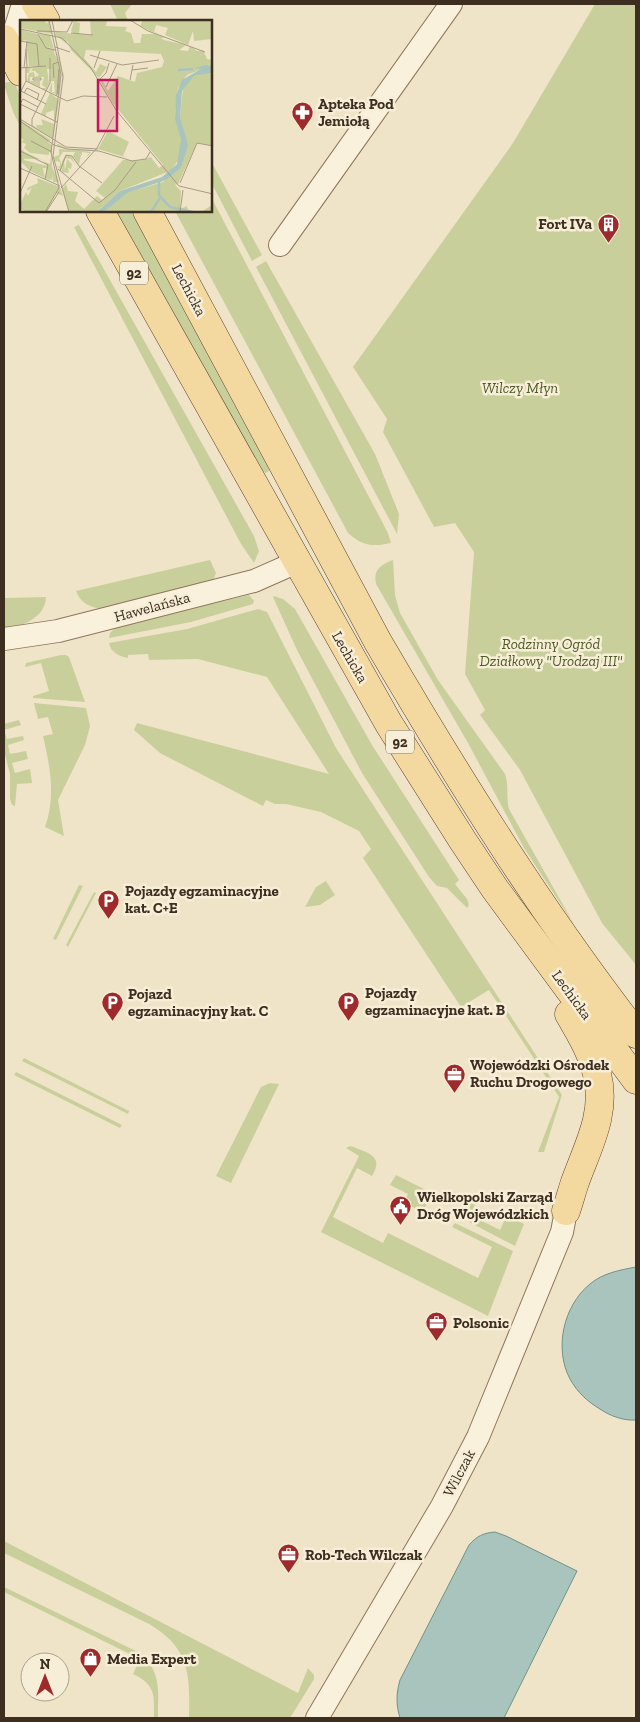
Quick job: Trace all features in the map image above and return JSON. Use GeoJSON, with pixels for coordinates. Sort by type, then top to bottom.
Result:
{"type":"FeatureCollection","features":[{"type":"Feature","properties":{"kind":"main road"},"geometry":{"type":"LineString","coordinates":[[36,4],[45,20]]}},
{"type":"Feature","properties":{"kind":"main road","name":"Lechicka"},"geometry":{"type":"LineString","coordinates":[[101,212],[394,732],[463,841],[513,915],[636,1080]]}},
{"type":"Feature","properties":{"kind":"main road","name":"Lechicka"},"geometry":{"type":"LineString","coordinates":[[148,212],[361,610],[409,695],[497,837],[552,919],[636,1034]]}},
{"type":"Feature","properties":{"kind":"main road"},"geometry":{"type":"LineString","coordinates":[[513,915],[583,1039],[598,1075],[600,1092],[598,1121],[566,1211]]}},
{"type":"Feature","properties":{"kind":"street"},"geometry":{"type":"LineString","coordinates":[[11,53],[23,4]]}},
{"type":"Feature","properties":{"kind":"street"},"geometry":{"type":"LineString","coordinates":[[280,246],[451,4]]}},
{"type":"Feature","properties":{"kind":"street","name":"Hawelańska"},"geometry":{"type":"LineString","coordinates":[[4,639],[58,631],[254,581],[297,562]]}},
{"type":"Feature","properties":{"kind":"street","name":"Wilczak"},"geometry":{"type":"LineString","coordinates":[[317,1718],[437,1515],[478,1437],[562,1232],[566,1211]]}},
{"type":"Feature","properties":{"kind":"green space"},"geometry":{"type":"Polygon","coordinates":[[[110,4],[132,4],[125,13],[128,20],[118,20],[110,4]]]}},
{"type":"Feature","properties":{"kind":"green space"},"geometry":{"type":"Polygon","coordinates":[[[595,4],[636,4],[636,965],[602,923],[520,770],[480,715],[485,710],[465,674],[474,552],[455,523],[434,527],[383,432],[387,419],[353,367],[513,143],[595,4]]]}},
{"type":"Feature","properties":{"kind":"green space"},"geometry":{"type":"Polygon","coordinates":[[[4,83],[15,83],[20,96],[20,126],[13,112],[4,83]]]}},
{"type":"Feature","properties":{"kind":"green space"},"geometry":{"type":"Polygon","coordinates":[[[212,163],[262,255],[252,261],[212,184],[212,163]]]}},
{"type":"Feature","properties":{"kind":"green space"},"geometry":{"type":"Polygon","coordinates":[[[212,199],[388,533],[391,543],[379,545],[363,543],[348,533],[176,212],[212,212],[212,199]]]}},
{"type":"Feature","properties":{"kind":"green space"},"geometry":{"type":"Polygon","coordinates":[[[116,212],[132,212],[270,470],[266,473],[262,472],[252,456],[254,455],[252,452],[250,453],[116,212]]]}},
{"type":"Feature","properties":{"kind":"green space"},"geometry":{"type":"Polygon","coordinates":[[[79,225],[254,536],[259,551],[254,563],[241,544],[74,227],[79,225]]]}},
{"type":"Feature","properties":{"kind":"green space"},"geometry":{"type":"Polygon","coordinates":[[[266,261],[375,454],[399,514],[397,534],[256,267],[266,261]]]}},
{"type":"Feature","properties":{"kind":"green space"},"geometry":{"type":"Polygon","coordinates":[[[210,560],[216,573],[213,581],[103,609],[86,604],[80,599],[76,591],[210,560]]]}},
{"type":"Feature","properties":{"kind":"green space"},"geometry":{"type":"Polygon","coordinates":[[[393,560],[395,595],[400,613],[438,680],[505,774],[509,809],[575,926],[524,848],[468,743],[376,584],[375,579],[378,569],[393,560]]]}},
{"type":"Feature","properties":{"kind":"green space"},"geometry":{"type":"Polygon","coordinates":[[[249,595],[254,601],[253,604],[191,622],[109,638],[110,633],[117,626],[249,595]]]}},
{"type":"Feature","properties":{"kind":"green space"},"geometry":{"type":"Polygon","coordinates":[[[274,596],[283,599],[295,609],[372,745],[459,880],[455,884],[467,899],[469,905],[467,908],[447,888],[437,886],[429,877],[362,773],[297,650],[274,596]]]}},
{"type":"Feature","properties":{"kind":"green space"},"geometry":{"type":"Polygon","coordinates":[[[46,597],[45,605],[37,616],[24,624],[4,630],[4,598],[46,597]]]}},
{"type":"Feature","properties":{"kind":"green space"},"geometry":{"type":"Polygon","coordinates":[[[258,609],[267,612],[336,748],[562,1095],[544,1152],[538,1152],[559,1097],[489,990],[461,1007],[363,858],[371,849],[359,831],[321,812],[286,804],[275,804],[266,800],[263,806],[160,753],[134,730],[137,723],[329,774],[267,677],[198,659],[149,660],[148,654],[128,655],[128,658],[116,654],[109,643],[187,629],[258,609]]]}},
{"type":"Feature","properties":{"kind":"green space"},"geometry":{"type":"Polygon","coordinates":[[[61,655],[69,657],[85,702],[33,698],[33,696],[49,691],[41,663],[25,667],[26,663],[61,655]]]}},
{"type":"Feature","properties":{"kind":"green space"},"geometry":{"type":"Polygon","coordinates":[[[34,703],[86,708],[90,726],[85,745],[58,800],[64,836],[45,827],[50,804],[51,782],[43,736],[53,734],[48,717],[38,719],[34,703]]]}},
{"type":"Feature","properties":{"kind":"green space"},"geometry":{"type":"Polygon","coordinates":[[[19,720],[21,725],[4,730],[4,724],[19,720]]]}},
{"type":"Feature","properties":{"kind":"green space"},"geometry":{"type":"Polygon","coordinates":[[[4,730],[7,739],[23,736],[24,740],[8,745],[10,754],[26,751],[28,759],[12,763],[15,773],[30,769],[32,783],[17,784],[15,806],[12,805],[10,799],[10,774],[4,751],[4,730]]]}},
{"type":"Feature","properties":{"kind":"green space"},"geometry":{"type":"Polygon","coordinates":[[[326,881],[335,895],[320,905],[305,907],[316,887],[326,881]]]}},
{"type":"Feature","properties":{"kind":"green space"},"geometry":{"type":"Polygon","coordinates":[[[79,885],[83,886],[56,940],[53,939],[79,885]]]}},
{"type":"Feature","properties":{"kind":"green space"},"geometry":{"type":"Polygon","coordinates":[[[94,892],[96,893],[68,947],[66,945],[94,892]]]}},
{"type":"Feature","properties":{"kind":"green space"},"geometry":{"type":"Polygon","coordinates":[[[24,1058],[129,1111],[128,1114],[22,1061],[24,1058]]]}},
{"type":"Feature","properties":{"kind":"green space"},"geometry":{"type":"Polygon","coordinates":[[[16,1072],[122,1125],[120,1128],[14,1075],[16,1072]]]}},
{"type":"Feature","properties":{"kind":"green space"},"geometry":{"type":"Polygon","coordinates":[[[270,1083],[279,1084],[231,1183],[216,1176],[261,1087],[270,1083]]]}},
{"type":"Feature","properties":{"kind":"green space"},"geometry":{"type":"Polygon","coordinates":[[[350,1146],[373,1157],[376,1162],[376,1168],[372,1176],[357,1168],[333,1217],[383,1243],[388,1233],[478,1278],[492,1247],[452,1227],[455,1223],[513,1251],[488,1316],[321,1232],[359,1156],[346,1148],[350,1146]]]}},
{"type":"Feature","properties":{"kind":"green space"},"geometry":{"type":"Polygon","coordinates":[[[396,1175],[432,1193],[423,1212],[404,1203],[408,1194],[390,1185],[396,1175]]]}},
{"type":"Feature","properties":{"kind":"green space"},"geometry":{"type":"Polygon","coordinates":[[[450,1190],[476,1203],[472,1211],[446,1196],[450,1190]]]}},
{"type":"Feature","properties":{"kind":"green space"},"geometry":{"type":"Polygon","coordinates":[[[470,1215],[500,1230],[507,1215],[524,1224],[515,1246],[469,1222],[470,1215]]]}},
{"type":"Feature","properties":{"kind":"green space"},"geometry":{"type":"Polygon","coordinates":[[[4,1541],[298,1693],[308,1668],[314,1675],[314,1679],[290,1718],[189,1718],[189,1689],[185,1664],[173,1643],[163,1633],[149,1624],[4,1553],[4,1541]]]}},
{"type":"Feature","properties":{"kind":"green space"},"geometry":{"type":"Polygon","coordinates":[[[4,1587],[140,1653],[147,1660],[155,1675],[158,1691],[158,1718],[154,1718],[153,1697],[150,1687],[141,1678],[133,1674],[140,1659],[4,1592],[4,1587]]]}},
{"type":"Feature","properties":{"kind":"water"},"geometry":{"type":"Polygon","coordinates":[[[636,1267],[636,1420],[631,1420],[617,1418],[608,1414],[591,1403],[579,1392],[570,1379],[565,1367],[562,1342],[568,1316],[573,1304],[581,1293],[600,1277],[636,1267]]]}},
{"type":"Feature","properties":{"kind":"water"},"geometry":{"type":"Polygon","coordinates":[[[495,1532],[577,1571],[504,1718],[400,1718],[397,1699],[400,1680],[469,1545],[480,1536],[495,1532]]]}},
{"type":"Feature","properties":{"kind":"place","name":"Apteka Pod Jemiołą"},"geometry":{"type":"Point","coordinates":[302,132]}},
{"type":"Feature","properties":{"kind":"place","name":"Fort IVa"},"geometry":{"type":"Point","coordinates":[608,243]}},
{"type":"Feature","properties":{"kind":"place","name":"Pojazdy egzaminacyjne kat. C+E"},"geometry":{"type":"Point","coordinates":[109,919]}},
{"type":"Feature","properties":{"kind":"place","name":"Pojazdy egzaminacyjne kat. B"},"geometry":{"type":"Point","coordinates":[349,1021]}},
{"type":"Feature","properties":{"kind":"place","name":"Pojazd egzaminacyjny kat. C"},"geometry":{"type":"Point","coordinates":[112,1022]}},
{"type":"Feature","properties":{"kind":"place","name":"Wojewódzki Ośrodek Ruchu Drogowego"},"geometry":{"type":"Point","coordinates":[454,1093]}},
{"type":"Feature","properties":{"kind":"place","name":"Wielkopolski Zarząd Dróg Wojewódzkich"},"geometry":{"type":"Point","coordinates":[401,1225]}},
{"type":"Feature","properties":{"kind":"place","name":"Polsonic"},"geometry":{"type":"Point","coordinates":[437,1342]}},
{"type":"Feature","properties":{"kind":"place","name":"Rob-Tech Wilczak"},"geometry":{"type":"Point","coordinates":[289,1574]}},
{"type":"Feature","properties":{"kind":"place","name":"Media Expert"},"geometry":{"type":"Point","coordinates":[91,1678]}},
{"type":"Feature","properties":{"kind":"park label","name":"Wilczy Młyn"},"geometry":{"type":"Point","coordinates":[520,388]}},
{"type":"Feature","properties":{"kind":"park label","name":"Rodzinny Ogród Działkowy \"Urodzaj III\""},"geometry":{"type":"Point","coordinates":[551,652]}}]}
